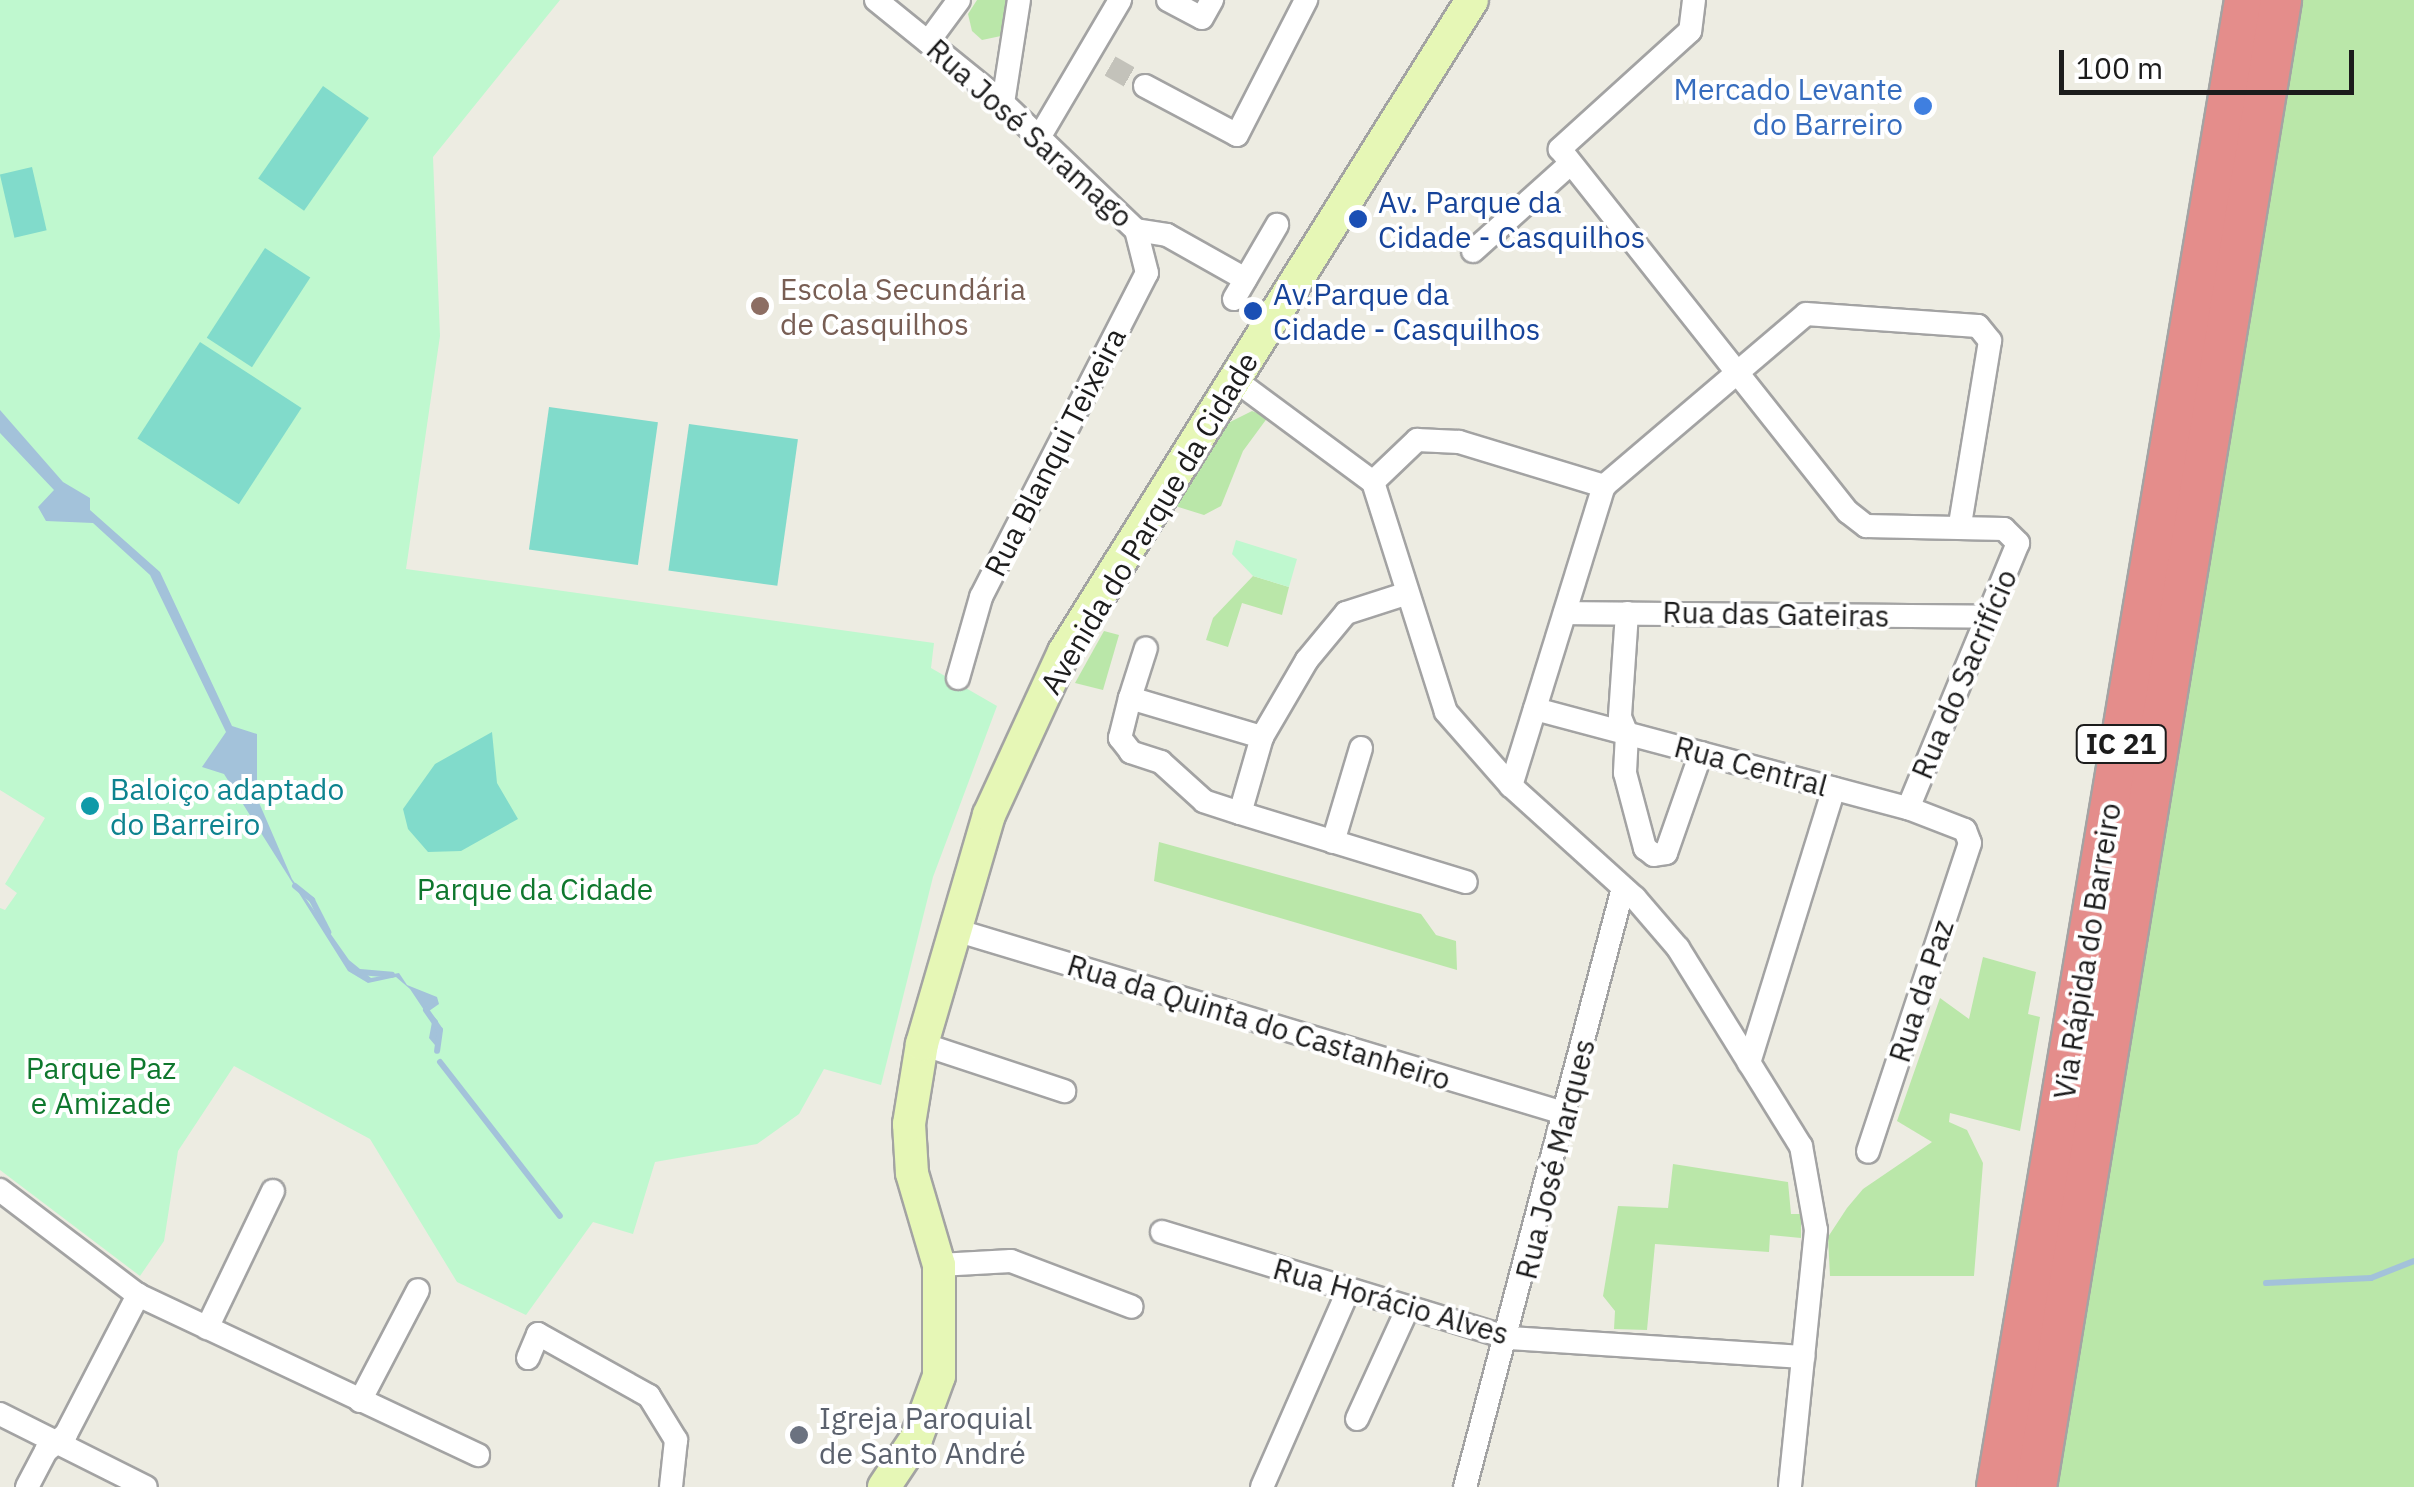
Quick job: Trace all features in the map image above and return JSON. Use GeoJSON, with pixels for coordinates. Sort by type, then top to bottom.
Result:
{"type":"FeatureCollection","features":[{"type":"Feature","properties":{"kind":"highway","name":"Via Rápida do Barreiro"},"geometry":{"type":"LineString","coordinates":[[1997,1487],[2245,0]]}},
{"type":"Feature","properties":{"kind":"highway","name":"Via Rápida do Barreiro"},"geometry":{"type":"LineString","coordinates":[[2036,1487],[2282,0]]}},
{"type":"Feature","properties":{"kind":"street","name":"Rua José Saramago"},"geometry":{"type":"LineString","coordinates":[[876,0],[1003,103],[1136,230],[1168,235],[1240,289],[1278,225]]}},
{"type":"Feature","properties":{"kind":"street"},"geometry":{"type":"LineString","coordinates":[[928,42],[958,0]]}},
{"type":"Feature","properties":{"kind":"street"},"geometry":{"type":"LineString","coordinates":[[1003,103],[1019,0]]}},
{"type":"Feature","properties":{"kind":"street"},"geometry":{"type":"LineString","coordinates":[[1040,136],[1101,61],[1120,0]]}},
{"type":"Feature","properties":{"kind":"street"},"geometry":{"type":"LineString","coordinates":[[1168,0],[1202,18],[1212,0]]}},
{"type":"Feature","properties":{"kind":"street"},"geometry":{"type":"LineString","coordinates":[[1146,86],[1238,135],[1306,0]]}},
{"type":"Feature","properties":{"kind":"street","name":"Avenida do Parque da Cidade"},"geometry":{"type":"LineString","coordinates":[[884,1487],[916,1439],[939,1376],[940,1265],[912,1173],[909,1124],[922,1044],[952,929],[989,815],[1064,652],[1472,0]]}},
{"type":"Feature","properties":{"kind":"street"},"geometry":{"type":"LineString","coordinates":[[1511,786],[1604,486],[1740,370],[1806,314],[1978,326],[1990,341],[1960,524],[1866,526],[1848,512],[1740,370],[1560,149],[1690,31],[1694,0]]}},
{"type":"Feature","properties":{"kind":"street"},"geometry":{"type":"LineString","coordinates":[[1473,251],[1570,164]]}},
{"type":"Feature","properties":{"kind":"street","name":"Rua Blanqui Teixeira"},"geometry":{"type":"LineString","coordinates":[[958,678],[980,597],[1147,273],[1136,230]]}},
{"type":"Feature","properties":{"kind":"street"},"geometry":{"type":"LineString","coordinates":[[1234,380],[1373,482],[1404,594],[1446,712],[1511,786],[1623,888],[1678,948],[1801,1146],[1816,1230],[1790,1487]]}},
{"type":"Feature","properties":{"kind":"street"},"geometry":{"type":"LineString","coordinates":[[1373,482],[1417,440],[1460,442],[1604,486]]}},
{"type":"Feature","properties":{"kind":"street","name":"Rua do Sacrifício"},"geometry":{"type":"LineString","coordinates":[[1908,808],[2018,544],[2004,529],[1960,524]]}},
{"type":"Feature","properties":{"kind":"street"},"geometry":{"type":"LineString","coordinates":[[1240,813],[1262,737],[1306,660],[1346,613],[1404,594]]}},
{"type":"Feature","properties":{"kind":"street","name":"Rua das Gateiras"},"geometry":{"type":"LineString","coordinates":[[1565,613],[1988,617]]}},
{"type":"Feature","properties":{"kind":"street"},"geometry":{"type":"LineString","coordinates":[[1627,613],[1620,717],[1627,734],[1625,773],[1644,848],[1654,855],[1666,853],[1701,753]]}},
{"type":"Feature","properties":{"kind":"street"},"geometry":{"type":"LineString","coordinates":[[1146,648],[1120,738],[1131,752],[1161,762],[1204,801],[1466,882]]}},
{"type":"Feature","properties":{"kind":"street"},"geometry":{"type":"LineString","coordinates":[[1130,698],[1262,737]]}},
{"type":"Feature","properties":{"kind":"street","name":"Rua Central"},"geometry":{"type":"LineString","coordinates":[[1535,709],[1908,808],[1965,830]]}},
{"type":"Feature","properties":{"kind":"street"},"geometry":{"type":"LineString","coordinates":[[1333,842],[1361,748]]}},
{"type":"Feature","properties":{"kind":"street"},"geometry":{"type":"LineString","coordinates":[[1749,1063],[1834,788]]}},
{"type":"Feature","properties":{"kind":"street","name":"Rua da Paz"},"geometry":{"type":"LineString","coordinates":[[1868,1152],[1970,842],[1965,830]]}},
{"type":"Feature","properties":{"kind":"street","name":"Rua José Marques"},"geometry":{"type":"LineString","coordinates":[[1465,1487],[1509,1338],[1623,888]]}},
{"type":"Feature","properties":{"kind":"street","name":"Rua da Quinta do Castanheiro"},"geometry":{"type":"LineString","coordinates":[[952,929],[1566,1114]]}},
{"type":"Feature","properties":{"kind":"street"},"geometry":{"type":"LineString","coordinates":[[922,1044],[1064,1091]]}},
{"type":"Feature","properties":{"kind":"street"},"geometry":{"type":"LineString","coordinates":[[0,1190],[138,1295],[478,1455]]}},
{"type":"Feature","properties":{"kind":"street"},"geometry":{"type":"LineString","coordinates":[[207,1328],[273,1191]]}},
{"type":"Feature","properties":{"kind":"street","name":"Rua Horácio Alves"},"geometry":{"type":"LineString","coordinates":[[1162,1232],[1406,1312],[1509,1338],[1803,1356]]}},
{"type":"Feature","properties":{"kind":"street"},"geometry":{"type":"LineString","coordinates":[[940,1265],[1011,1261],[1132,1307]]}},
{"type":"Feature","properties":{"kind":"street"},"geometry":{"type":"LineString","coordinates":[[360,1401],[418,1290]]}},
{"type":"Feature","properties":{"kind":"street"},"geometry":{"type":"LineString","coordinates":[[1262,1487],[1348,1293]]}},
{"type":"Feature","properties":{"kind":"street"},"geometry":{"type":"LineString","coordinates":[[27,1487],[57,1442],[138,1295]]}},
{"type":"Feature","properties":{"kind":"street"},"geometry":{"type":"LineString","coordinates":[[1357,1419],[1406,1312]]}},
{"type":"Feature","properties":{"kind":"street"},"geometry":{"type":"LineString","coordinates":[[528,1358],[538,1334],[649,1396],[676,1440],[671,1487]]}},
{"type":"Feature","properties":{"kind":"street"},"geometry":{"type":"LineString","coordinates":[[0,1414],[146,1487]]}},
{"type":"Feature","properties":{"kind":"green space","name":"Parque da Cidade"},"geometry":{"type":"Polygon","coordinates":[[[0,0],[560,0],[433,157],[440,336],[406,569],[934,643],[931,668],[997,706],[933,877],[881,1085],[824,1069],[799,1114],[757,1144],[655,1162],[633,1234],[593,1222],[526,1315],[457,1282],[370,1139],[234,1066],[178,1151],[164,1241],[140,1276],[0,1170],[0,908],[5,910],[17,893],[5,884],[45,818],[0,790],[0,0]]]}},
{"type":"Feature","properties":{"kind":"green space"},"geometry":{"type":"Polygon","coordinates":[[[977,0],[1012,0],[1001,36],[982,40],[972,31],[968,14],[977,0]]]}},
{"type":"Feature","properties":{"kind":"green space"},"geometry":{"type":"Polygon","coordinates":[[[2302,0],[2414,0],[2414,1487],[2058,1487],[2302,0]]]}},
{"type":"Feature","properties":{"kind":"green space"},"geometry":{"type":"Polygon","coordinates":[[[1252,411],[1268,417],[1243,451],[1221,506],[1204,515],[1172,505],[1226,424],[1252,411]]]}},
{"type":"Feature","properties":{"kind":"green space"},"geometry":{"type":"Polygon","coordinates":[[[1236,540],[1297,559],[1289,587],[1253,576],[1232,554],[1236,540]]]}},
{"type":"Feature","properties":{"kind":"green space"},"geometry":{"type":"Polygon","coordinates":[[[1253,576],[1289,587],[1282,615],[1242,603],[1228,647],[1206,640],[1213,618],[1253,576]]]}},
{"type":"Feature","properties":{"kind":"green space"},"geometry":{"type":"Polygon","coordinates":[[[1104,631],[1119,635],[1103,690],[1075,683],[1104,631]]]}},
{"type":"Feature","properties":{"kind":"green space"},"geometry":{"type":"Polygon","coordinates":[[[1159,842],[1421,914],[1436,935],[1456,941],[1457,970],[1154,881],[1159,842]]]}},
{"type":"Feature","properties":{"kind":"green space"},"geometry":{"type":"Polygon","coordinates":[[[1983,957],[2036,972],[2028,1014],[2040,1017],[2020,1131],[1950,1113],[1949,1122],[1967,1130],[1983,1163],[1974,1276],[1830,1276],[1828,1237],[1847,1208],[1863,1189],[1932,1142],[1897,1121],[1940,998],[1969,1019],[1983,957]]]}},
{"type":"Feature","properties":{"kind":"green space"},"geometry":{"type":"Polygon","coordinates":[[[1673,1164],[1788,1182],[1791,1214],[1801,1214],[1801,1238],[1770,1235],[1769,1252],[1655,1244],[1647,1330],[1614,1329],[1615,1311],[1603,1296],[1618,1206],[1668,1208],[1673,1164]]]}},
{"type":"Feature","properties":{"kind":"shaded area"},"geometry":{"type":"Polygon","coordinates":[[[323,86],[369,118],[304,211],[258,179],[323,86]]]}},
{"type":"Feature","properties":{"kind":"shaded area"},"geometry":{"type":"Polygon","coordinates":[[[32,167],[47,230],[14,238],[0,174],[32,167]]]}},
{"type":"Feature","properties":{"kind":"shaded area"},"geometry":{"type":"Polygon","coordinates":[[[265,248],[310,277],[252,367],[207,338],[265,248]]]}},
{"type":"Feature","properties":{"kind":"shaded area"},"geometry":{"type":"Polygon","coordinates":[[[200,342],[301,408],[239,504],[137,438],[200,342]]]}},
{"type":"Feature","properties":{"kind":"shaded area"},"geometry":{"type":"Polygon","coordinates":[[[549,407],[658,422],[638,565],[529,550],[549,407]]]}},
{"type":"Feature","properties":{"kind":"shaded area"},"geometry":{"type":"Polygon","coordinates":[[[0,410],[63,482],[90,498],[90,510],[160,572],[232,726],[257,734],[257,798],[292,879],[349,960],[371,978],[399,973],[407,985],[437,997],[439,1004],[429,1011],[438,1021],[440,1051],[429,1038],[432,1022],[410,989],[396,977],[368,983],[348,971],[224,774],[202,767],[226,732],[150,575],[93,523],[46,521],[38,507],[54,490],[0,433],[0,410]]]}},
{"type":"Feature","properties":{"kind":"shaded area"},"geometry":{"type":"Polygon","coordinates":[[[689,424],[798,439],[777,586],[668,571],[689,424]]]}},
{"type":"Feature","properties":{"kind":"shaded area"},"geometry":{"type":"Polygon","coordinates":[[[492,732],[497,783],[518,819],[461,851],[428,852],[408,829],[403,809],[435,764],[492,732]]]}},
{"type":"Feature","properties":{"kind":"waterway"},"geometry":{"type":"LineString","coordinates":[[295,886],[312,900],[328,932]]}},
{"type":"Feature","properties":{"kind":"waterway"},"geometry":{"type":"LineString","coordinates":[[360,972],[392,975]]}},
{"type":"Feature","properties":{"kind":"waterway"},"geometry":{"type":"LineString","coordinates":[[426,1010],[440,1030],[437,1051]]}},
{"type":"Feature","properties":{"kind":"waterway"},"geometry":{"type":"LineString","coordinates":[[440,1062],[560,1216]]}},
{"type":"Feature","properties":{"kind":"waterway"},"geometry":{"type":"LineString","coordinates":[[2266,1283],[2371,1278],[2414,1261]]}},
{"type":"Feature","properties":{"kind":"tunnel"},"geometry":{"type":"LineString","coordinates":[[1110,66],[1145,86]]}},
{"type":"Feature","properties":{"kind":"place","name":"Mercado Levante do Barreiro"},"geometry":{"type":"Point","coordinates":[1923,106]}},
{"type":"Feature","properties":{"kind":"place","name":"Av. Parque da Cidade - Casquilhos"},"geometry":{"type":"Point","coordinates":[1358,219]}},
{"type":"Feature","properties":{"kind":"place","name":"Escola Secundária de Casquilhos"},"geometry":{"type":"Point","coordinates":[760,306]}},
{"type":"Feature","properties":{"kind":"place","name":"Av.Parque da Cidade - Casquilhos"},"geometry":{"type":"Point","coordinates":[1253,311]}},
{"type":"Feature","properties":{"kind":"place","name":"Baloiço adaptado do Barreiro"},"geometry":{"type":"Point","coordinates":[90,806]}},
{"type":"Feature","properties":{"kind":"place","name":"Igreja Paroquial de Santo André"},"geometry":{"type":"Point","coordinates":[799,1435]}},
{"type":"Feature","properties":{"kind":"park label","name":"Parque Paz e Amizade"},"geometry":{"type":"Point","coordinates":[101,1085]}}]}
